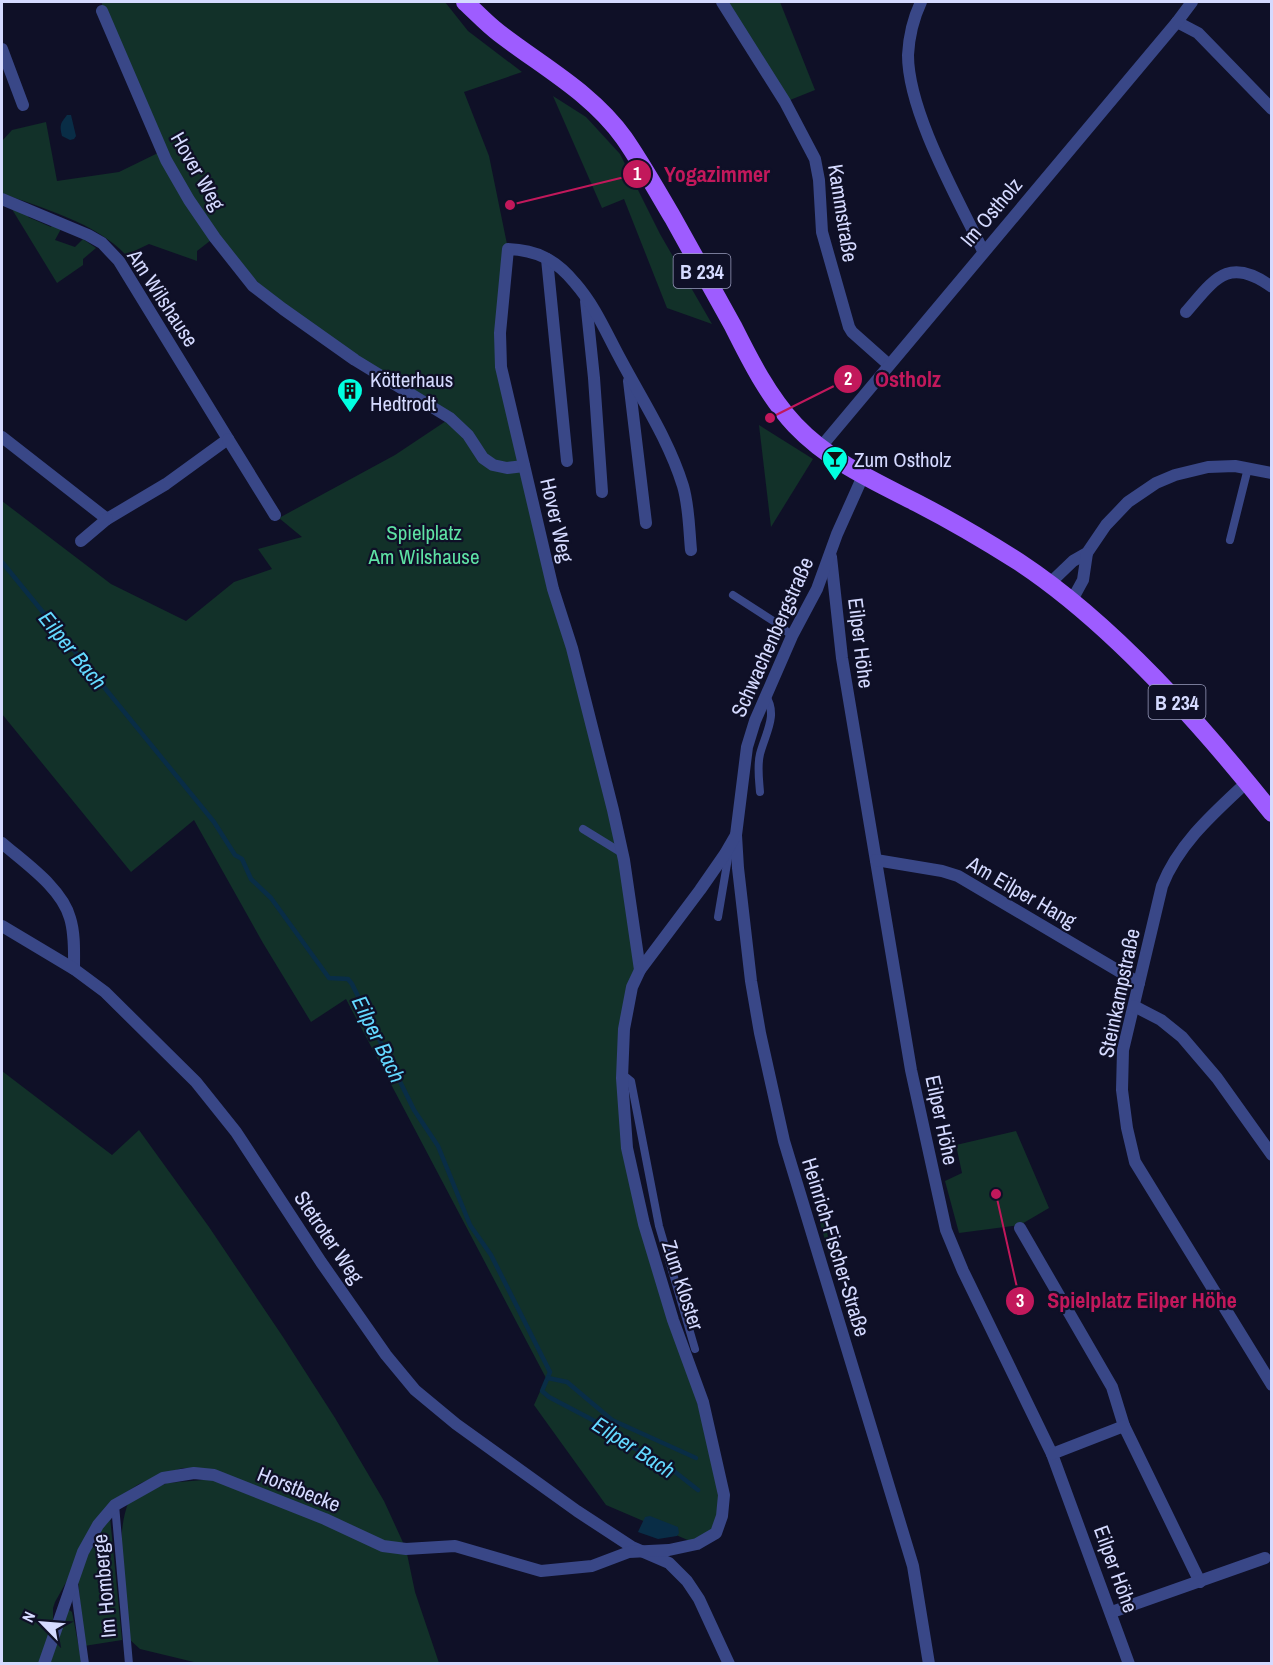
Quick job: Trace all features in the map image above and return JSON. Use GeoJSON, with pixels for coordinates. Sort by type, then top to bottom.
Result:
{"type":"FeatureCollection","features":[{"type":"Feature","properties":{"kind":"main road","name":"B 234"},"geometry":{"type":"LineString","coordinates":[[465,2],[497,32],[582,93],[611,122],[649,177],[745,351],[773,397],[794,423],[820,448],[863,476],[991,544],[1049,584],[1143,667],[1186,712],[1272,813]]}},
{"type":"Feature","properties":{"kind":"street","name":"Kammstraße"},"geometry":{"type":"LineString","coordinates":[[722,2],[785,102],[815,159],[819,180],[822,232],[849,327],[888,364]]}},
{"type":"Feature","properties":{"kind":"street"},"geometry":{"type":"LineString","coordinates":[[921,2],[912,25],[908,57],[916,99],[942,165],[983,251]]}},
{"type":"Feature","properties":{"kind":"street","name":"Im Ostholz"},"geometry":{"type":"LineString","coordinates":[[820,448],[1192,2]]}},
{"type":"Feature","properties":{"kind":"street","name":"Hover Weg"},"geometry":{"type":"LineString","coordinates":[[102,11],[166,160],[189,200],[219,244],[253,286],[355,360],[450,418],[468,435],[483,458],[493,465],[507,468],[524,466],[553,589],[572,648],[623,854],[640,970]]}},
{"type":"Feature","properties":{"kind":"street"},"geometry":{"type":"LineString","coordinates":[[1177,22],[1198,33],[1272,109]]}},
{"type":"Feature","properties":{"kind":"street"},"geometry":{"type":"LineString","coordinates":[[2,48],[23,105]]}},
{"type":"Feature","properties":{"kind":"street","name":"Am Wilshause"},"geometry":{"type":"LineString","coordinates":[[2,199],[88,235],[102,243],[119,261],[275,515]]}},
{"type":"Feature","properties":{"kind":"street"},"geometry":{"type":"LineString","coordinates":[[524,466],[501,367],[500,333],[508,249],[528,250],[547,259],[576,283],[602,321],[628,374],[661,432],[677,468],[684,492],[691,550]]}},
{"type":"Feature","properties":{"kind":"street"},"geometry":{"type":"LineString","coordinates":[[547,259],[567,461]]}},
{"type":"Feature","properties":{"kind":"street"},"geometry":{"type":"LineString","coordinates":[[1186,312],[1215,279],[1228,274],[1243,272],[1272,287]]}},
{"type":"Feature","properties":{"kind":"street"},"geometry":{"type":"LineString","coordinates":[[585,297],[594,378],[602,492]]}},
{"type":"Feature","properties":{"kind":"street"},"geometry":{"type":"LineString","coordinates":[[628,374],[646,523]]}},
{"type":"Feature","properties":{"kind":"street"},"geometry":{"type":"LineString","coordinates":[[2,437],[107,519]]}},
{"type":"Feature","properties":{"kind":"street"},"geometry":{"type":"LineString","coordinates":[[81,542],[107,519],[166,484],[228,439]]}},
{"type":"Feature","properties":{"kind":"street"},"geometry":{"type":"LineString","coordinates":[[1049,584],[1073,561],[1087,553],[1128,502],[1156,483],[1175,475],[1225,465],[1272,473]]}},
{"type":"Feature","properties":{"kind":"street","name":"Schwachenbergstraße"},"geometry":{"type":"LineString","coordinates":[[640,970],[700,890],[734,839],[747,747],[765,695],[817,589],[863,476]]}},
{"type":"Feature","properties":{"kind":"street","name":"Eilper Höhe"},"geometry":{"type":"LineString","coordinates":[[830,553],[842,658],[911,1070],[946,1230],[963,1270],[1053,1454],[1129,1664]]}},
{"type":"Feature","properties":{"kind":"street"},"geometry":{"type":"LineString","coordinates":[[1071,602],[1083,580],[1087,553]]}},
{"type":"Feature","properties":{"kind":"street","name":"Steinkampstraße"},"geometry":{"type":"LineString","coordinates":[[1247,783],[1194,833],[1167,874],[1162,886],[1123,1050],[1122,1090],[1127,1128],[1135,1162],[1272,1385]]}},
{"type":"Feature","properties":{"kind":"street","name":"Heinrich-Fischer-Straße"},"geometry":{"type":"LineString","coordinates":[[734,839],[751,981],[784,1141],[913,1566],[929,1664]]}},
{"type":"Feature","properties":{"kind":"street"},"geometry":{"type":"LineString","coordinates":[[2,843],[47,882],[64,904],[73,929],[74,969]]}},
{"type":"Feature","properties":{"kind":"street","name":"Am Eilper Hang"},"geometry":{"type":"LineString","coordinates":[[876,860],[942,871],[958,876],[1139,983]]}},
{"type":"Feature","properties":{"kind":"street","name":"Stetroter Weg"},"geometry":{"type":"LineString","coordinates":[[2,926],[74,969],[105,992],[207,1095],[236,1132],[321,1262],[415,1390],[456,1424],[551,1494],[632,1547],[669,1563],[687,1581],[709,1617],[729,1664]]}},
{"type":"Feature","properties":{"kind":"street","name":"Zum Kloster"},"geometry":{"type":"LineString","coordinates":[[640,970],[632,987],[624,1029],[622,1078],[627,1148],[644,1224],[673,1320],[703,1402],[724,1495],[722,1516],[716,1533],[697,1544],[669,1550],[643,1551]]}},
{"type":"Feature","properties":{"kind":"street"},"geometry":{"type":"LineString","coordinates":[[1134,1006],[1161,1020],[1182,1036],[1217,1078],[1272,1155]]}},
{"type":"Feature","properties":{"kind":"street"},"geometry":{"type":"LineString","coordinates":[[1020,1228],[1112,1387],[1124,1426],[1200,1582]]}},
{"type":"Feature","properties":{"kind":"street"},"geometry":{"type":"LineString","coordinates":[[1053,1454],[1124,1426]]}},
{"type":"Feature","properties":{"kind":"street","name":"Horstbecke"},"geometry":{"type":"LineString","coordinates":[[44,1664],[83,1552],[98,1525],[115,1505],[163,1478],[194,1473],[214,1475],[325,1519],[382,1546],[406,1549],[455,1546],[541,1570],[592,1566],[629,1552],[643,1551]]}},
{"type":"Feature","properties":{"kind":"street"},"geometry":{"type":"LineString","coordinates":[[1112,1612],[1265,1558]]}},
{"type":"Feature","properties":{"kind":"lane"},"geometry":{"type":"LineString","coordinates":[[1230,540],[1248,468]]}},
{"type":"Feature","properties":{"kind":"lane"},"geometry":{"type":"LineString","coordinates":[[733,596],[778,624],[792,636]]}},
{"type":"Feature","properties":{"kind":"lane"},"geometry":{"type":"LineString","coordinates":[[760,792],[760,755],[772,714],[765,695]]}},
{"type":"Feature","properties":{"kind":"lane"},"geometry":{"type":"LineString","coordinates":[[583,829],[623,854]]}},
{"type":"Feature","properties":{"kind":"lane"},"geometry":{"type":"LineString","coordinates":[[718,917],[734,839]]}},
{"type":"Feature","properties":{"kind":"lane"},"geometry":{"type":"LineString","coordinates":[[622,1078],[629,1078],[631,1081],[659,1226],[695,1349]]}},
{"type":"Feature","properties":{"kind":"lane","name":"Im Homberge"},"geometry":{"type":"LineString","coordinates":[[115,1505],[129,1664]]}},
{"type":"Feature","properties":{"kind":"lane","name":"Im Homberge"},"geometry":{"type":"LineString","coordinates":[[73,1580],[85,1664]]}},
{"type":"Feature","properties":{"kind":"green space","name":"Spielplatz Am Wilshause"},"geometry":{"type":"Polygon","coordinates":[[[102,2],[445,2],[468,31],[522,72],[464,92],[489,156],[508,249],[501,367],[613,810],[640,970],[624,1029],[627,1148],[673,1320],[724,1495],[716,1533],[697,1544],[606,1505],[534,1405],[546,1378],[346,999],[311,1022],[263,943],[194,820],[131,872],[2,714],[2,501],[111,584],[186,621],[234,582],[272,569],[258,549],[302,537],[279,518],[395,455],[449,419],[283,309],[215,237],[197,251],[197,261],[149,244],[126,255],[84,225],[2,193],[2,141],[12,130],[46,122],[57,181],[119,172],[162,151],[102,11],[102,2]]]}},
{"type":"Feature","properties":{"kind":"green space"},"geometry":{"type":"Polygon","coordinates":[[[722,2],[780,2],[815,90],[785,102],[722,2]]]}},
{"type":"Feature","properties":{"kind":"green space"},"geometry":{"type":"Polygon","coordinates":[[[553,96],[586,117],[620,154],[660,234],[712,324],[667,308],[624,199],[602,208],[553,96]]]}},
{"type":"Feature","properties":{"kind":"green space"},"geometry":{"type":"Polygon","coordinates":[[[7,201],[31,210],[28,217],[51,227],[54,221],[61,229],[55,240],[75,247],[83,239],[96,248],[83,259],[83,265],[57,283],[7,201]]]}},
{"type":"Feature","properties":{"kind":"green space"},"geometry":{"type":"Polygon","coordinates":[[[759,425],[813,459],[771,527],[759,425]]]}},
{"type":"Feature","properties":{"kind":"green space"},"geometry":{"type":"Polygon","coordinates":[[[2,1071],[112,1155],[139,1130],[209,1227],[283,1337],[335,1418],[384,1501],[406,1549],[415,1592],[439,1663],[198,1663],[140,1649],[129,1639],[121,1551],[124,1516],[129,1501],[167,1483],[203,1480],[204,1470],[183,1468],[139,1484],[111,1502],[55,1602],[53,1625],[39,1663],[2,1663],[2,1071]]]}},
{"type":"Feature","properties":{"kind":"green space"},"geometry":{"type":"Polygon","coordinates":[[[1016,1131],[1049,1208],[1020,1225],[959,1233],[945,1181],[962,1173],[956,1145],[1016,1131]]]}},
{"type":"Feature","properties":{"kind":"green space"},"geometry":{"type":"Polygon","coordinates":[[[815,1177],[830,1246],[829,1253],[807,1180],[815,1177]]]}},
{"type":"Feature","properties":{"kind":"green space"},"geometry":{"type":"Polygon","coordinates":[[[110,1517],[122,1640],[84,1646],[78,1579],[86,1556],[101,1526],[110,1517]]]}},
{"type":"Feature","properties":{"kind":"green space"},"geometry":{"type":"Polygon","coordinates":[[[68,1609],[72,1612],[82,1663],[50,1664],[68,1609]]]}},
{"type":"Feature","properties":{"kind":"water"},"geometry":{"type":"Polygon","coordinates":[[[67,115],[71,115],[76,136],[70,140],[62,136],[61,129],[62,122],[67,115]]]}},
{"type":"Feature","properties":{"kind":"water"},"geometry":{"type":"Polygon","coordinates":[[[650,1516],[678,1527],[679,1533],[677,1536],[658,1539],[638,1532],[645,1517],[650,1516]]]}},
{"type":"Feature","properties":{"kind":"waterway","name":"Eilper Bach"},"geometry":{"type":"LineString","coordinates":[[2,562],[214,822],[235,855],[242,859],[251,879],[271,898],[329,978],[348,979],[352,984],[414,1110],[438,1146],[470,1225],[491,1255],[550,1372],[542,1391],[606,1427],[634,1448],[670,1468],[698,1490]]}},
{"type":"Feature","properties":{"kind":"waterway"},"geometry":{"type":"LineString","coordinates":[[548,1378],[567,1382],[612,1420],[696,1458]]}},
{"type":"Feature","properties":{"kind":"place","name":"Yogazimmer"},"geometry":{"type":"Point","coordinates":[510,205]}},
{"type":"Feature","properties":{"kind":"place","name":"Kötterhaus Hedtrodt"},"geometry":{"type":"Point","coordinates":[350,414]}},
{"type":"Feature","properties":{"kind":"place","name":"Ostholz"},"geometry":{"type":"Point","coordinates":[770,418]}},
{"type":"Feature","properties":{"kind":"place","name":"Zum Ostholz"},"geometry":{"type":"Point","coordinates":[835,482]}},
{"type":"Feature","properties":{"kind":"place","name":"Spielplatz Eilper Höhe"},"geometry":{"type":"Point","coordinates":[996,1194]}}]}
